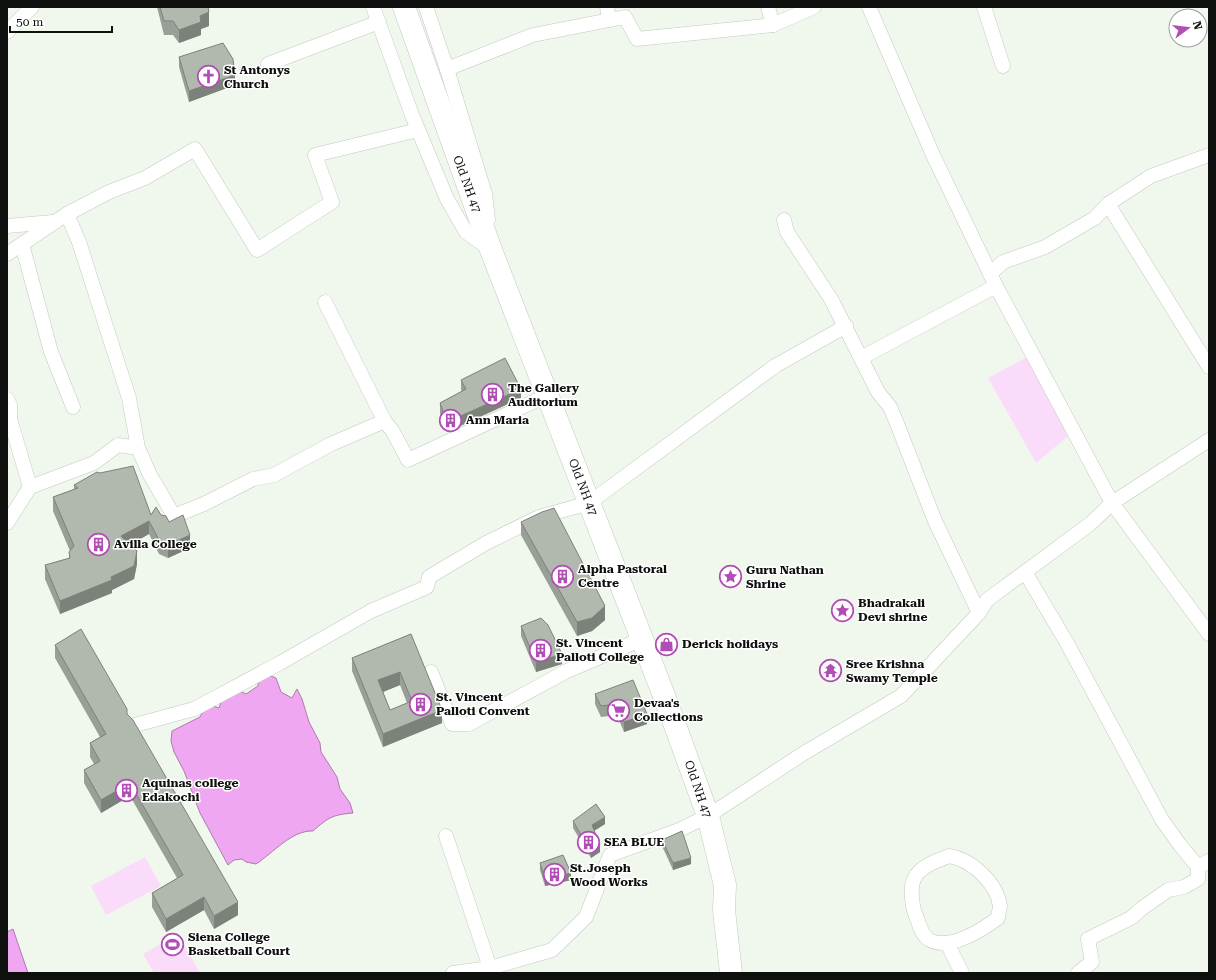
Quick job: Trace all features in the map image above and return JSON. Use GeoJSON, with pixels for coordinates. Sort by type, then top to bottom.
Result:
{"type":"FeatureCollection","features":[{"type":"Feature","properties":{"kind":"main road","name":"Old NH 47"},"geometry":{"type":"LineString","coordinates":[[404,7],[491,250],[642,639],[708,816],[725,885],[724,910],[731,973]]}},
{"type":"Feature","properties":{"kind":"street"},"geometry":{"type":"LineString","coordinates":[[7,32],[32,7]]}},
{"type":"Feature","properties":{"kind":"street"},"geometry":{"type":"LineString","coordinates":[[373,7],[418,130],[447,199],[466,232],[491,250]]}},
{"type":"Feature","properties":{"kind":"street"},"geometry":{"type":"LineString","coordinates":[[426,7],[485,194],[491,250]]}},
{"type":"Feature","properties":{"kind":"street"},"geometry":{"type":"LineString","coordinates":[[768,7],[773,25]]}},
{"type":"Feature","properties":{"kind":"street"},"geometry":{"type":"LineString","coordinates":[[447,70],[532,35],[608,14],[625,17],[637,39],[773,25],[814,7]]}},
{"type":"Feature","properties":{"kind":"street"},"geometry":{"type":"LineString","coordinates":[[869,7],[933,155],[993,280],[1112,503],[1209,634]]}},
{"type":"Feature","properties":{"kind":"street"},"geometry":{"type":"LineString","coordinates":[[984,7],[1003,66]]}},
{"type":"Feature","properties":{"kind":"street"},"geometry":{"type":"LineString","coordinates":[[268,64],[379,22]]}},
{"type":"Feature","properties":{"kind":"street"},"geometry":{"type":"LineString","coordinates":[[7,254],[61,218],[109,192],[146,178],[196,149],[257,250],[332,202],[316,155],[418,130]]}},
{"type":"Feature","properties":{"kind":"street"},"geometry":{"type":"LineString","coordinates":[[861,358],[993,280],[1003,262],[1045,247],[1065,236],[1095,218],[1108,204],[1151,176],[1209,155]]}},
{"type":"Feature","properties":{"kind":"street"},"geometry":{"type":"LineString","coordinates":[[1108,204],[1209,367]]}},
{"type":"Feature","properties":{"kind":"street"},"geometry":{"type":"LineString","coordinates":[[7,226],[61,218]]}},
{"type":"Feature","properties":{"kind":"street"},"geometry":{"type":"LineString","coordinates":[[61,218],[79,242],[125,384],[138,448],[150,475],[174,516],[204,504],[253,479],[274,475],[331,444],[385,422]]}},
{"type":"Feature","properties":{"kind":"street"},"geometry":{"type":"LineString","coordinates":[[784,220],[787,232],[846,326],[878,392],[890,407],[934,521],[979,612]]}},
{"type":"Feature","properties":{"kind":"street"},"geometry":{"type":"LineString","coordinates":[[22,244],[51,352],[73,407]]}},
{"type":"Feature","properties":{"kind":"street"},"geometry":{"type":"LineString","coordinates":[[325,302],[385,422],[392,430],[408,460],[548,396]]}},
{"type":"Feature","properties":{"kind":"street"},"geometry":{"type":"LineString","coordinates":[[135,725],[194,709],[371,612],[427,587],[429,577],[486,543],[539,517],[589,503],[775,366],[846,326]]}},
{"type":"Feature","properties":{"kind":"street"},"geometry":{"type":"LineString","coordinates":[[7,399],[10,405],[8,419],[30,487]]}},
{"type":"Feature","properties":{"kind":"street"},"geometry":{"type":"LineString","coordinates":[[453,973],[490,968],[552,950],[586,917],[610,855],[679,830],[708,816],[804,754],[901,696],[979,612],[987,600],[1090,524],[1112,503],[1209,440]]}},
{"type":"Feature","properties":{"kind":"street"},"geometry":{"type":"LineString","coordinates":[[7,523],[30,487],[94,462],[118,445],[138,448]]}},
{"type":"Feature","properties":{"kind":"street"},"geometry":{"type":"LineString","coordinates":[[1025,572],[1066,643],[1162,820],[1180,845],[1204,864],[1198,879],[1184,887],[1168,890],[1141,908],[1131,918],[1088,939],[1092,962],[1078,973]]}},
{"type":"Feature","properties":{"kind":"street"},"geometry":{"type":"LineString","coordinates":[[432,672],[452,724],[469,724],[567,671],[642,639]]}},
{"type":"Feature","properties":{"kind":"street"},"geometry":{"type":"LineString","coordinates":[[446,836],[490,968]]}},
{"type":"Feature","properties":{"kind":"street"},"geometry":{"type":"LineString","coordinates":[[946,943],[983,928],[998,918],[1000,906],[995,891],[984,877],[958,857],[949,856],[922,870],[914,880],[914,913],[921,930],[928,939],[946,943],[962,973]]}},
{"type":"Feature","properties":{"kind":"shaded area"},"geometry":{"type":"Polygon","coordinates":[[[1031,355],[1072,433],[1036,463],[988,378],[1031,355]]]}},
{"type":"Feature","properties":{"kind":"shaded area"},"geometry":{"type":"Polygon","coordinates":[[[268,675],[276,678],[281,692],[292,698],[297,689],[302,699],[309,722],[320,743],[321,752],[337,777],[340,789],[350,803],[353,813],[335,816],[327,820],[313,831],[298,834],[290,838],[256,864],[246,862],[242,859],[234,860],[228,865],[200,813],[184,771],[174,752],[171,741],[172,731],[200,717],[205,707],[213,706],[219,708],[221,702],[238,690],[246,694],[258,686],[259,677],[268,675]]]}},
{"type":"Feature","properties":{"kind":"shaded area"},"geometry":{"type":"Polygon","coordinates":[[[145,857],[161,886],[106,915],[91,886],[145,857]]]}},
{"type":"Feature","properties":{"kind":"shaded area"},"geometry":{"type":"Polygon","coordinates":[[[13,929],[28,973],[7,973],[7,932],[13,929]]]}},
{"type":"Feature","properties":{"kind":"shaded area","name":"Siena College Basketball Court"},"geometry":{"type":"Polygon","coordinates":[[[178,934],[200,973],[154,973],[143,954],[178,934]]]}},
{"type":"Feature","properties":{"kind":"building"},"geometry":{"type":"Polygon","coordinates":[[[160,7],[208,7],[209,12],[200,16],[201,22],[179,30],[173,21],[164,21],[160,7]]]}},
{"type":"Feature","properties":{"kind":"building","name":"St Antonys Church"},"geometry":{"type":"Polygon","coordinates":[[[223,43],[233,59],[235,75],[189,91],[179,57],[223,43]]]}},
{"type":"Feature","properties":{"kind":"building"},"geometry":{"type":"Polygon","coordinates":[[[505,358],[521,389],[447,422],[440,403],[466,389],[461,380],[505,358]]]}},
{"type":"Feature","properties":{"kind":"building","name":"Avilla College"},"geometry":{"type":"Polygon","coordinates":[[[133,466],[151,515],[156,507],[161,515],[166,516],[169,522],[183,515],[190,535],[168,545],[159,540],[149,521],[121,536],[137,551],[134,566],[111,577],[112,580],[60,601],[45,565],[70,558],[69,552],[74,546],[53,497],[78,488],[74,485],[97,472],[100,473],[133,466]]]}},
{"type":"Feature","properties":{"kind":"building","name":"Alpha Pastoral Centre"},"geometry":{"type":"Polygon","coordinates":[[[554,508],[605,606],[592,618],[577,622],[521,522],[554,508]]]}},
{"type":"Feature","properties":{"kind":"building","name":"St. Vincent Palloti College"},"geometry":{"type":"Polygon","coordinates":[[[541,618],[548,625],[562,654],[536,662],[521,626],[541,618]]]}},
{"type":"Feature","properties":{"kind":"building","name":"Aquinas college Edakochi"},"geometry":{"type":"Polygon","coordinates":[[[81,629],[127,709],[127,714],[133,720],[238,902],[214,916],[204,897],[166,919],[152,893],[183,875],[130,783],[101,800],[84,770],[100,761],[90,743],[106,734],[55,645],[81,629]]]}},
{"type":"Feature","properties":{"kind":"building","name":"St. Vincent Palloti Convent"},"geometry":{"type":"Polygon","coordinates":[[[411,634],[442,710],[383,734],[352,658],[411,634]],[[400,672],[378,680],[390,710],[412,701],[400,672]]]}},
{"type":"Feature","properties":{"kind":"building"},"geometry":{"type":"Polygon","coordinates":[[[633,680],[647,714],[624,722],[617,704],[601,706],[595,694],[633,680]]]}},
{"type":"Feature","properties":{"kind":"building","name":"SEA BLUE"},"geometry":{"type":"Polygon","coordinates":[[[596,804],[605,817],[592,825],[600,845],[591,852],[573,821],[596,804]]]}},
{"type":"Feature","properties":{"kind":"building"},"geometry":{"type":"Polygon","coordinates":[[[682,831],[691,858],[673,863],[662,840],[682,831]]]}},
{"type":"Feature","properties":{"kind":"building"},"geometry":{"type":"Polygon","coordinates":[[[563,855],[571,873],[545,879],[540,863],[563,855]]]}},
{"type":"Feature","properties":{"kind":"place","name":"St Antonys Church"},"geometry":{"type":"Point","coordinates":[208,77]}},
{"type":"Feature","properties":{"kind":"place","name":"The Gallery Auditorium"},"geometry":{"type":"Point","coordinates":[492,395]}},
{"type":"Feature","properties":{"kind":"place","name":"Ann Maria"},"geometry":{"type":"Point","coordinates":[451,420]}},
{"type":"Feature","properties":{"kind":"place","name":"Avilla College"},"geometry":{"type":"Point","coordinates":[98,544]}},
{"type":"Feature","properties":{"kind":"place","name":"Alpha Pastoral Centre"},"geometry":{"type":"Point","coordinates":[563,576]}},
{"type":"Feature","properties":{"kind":"place","name":"Guru Nathan Shrine"},"geometry":{"type":"Point","coordinates":[731,577]}},
{"type":"Feature","properties":{"kind":"place","name":"Bhadrakali Devi shrine"},"geometry":{"type":"Point","coordinates":[842,610]}},
{"type":"Feature","properties":{"kind":"place","name":"Derick holidays"},"geometry":{"type":"Point","coordinates":[666,644]}},
{"type":"Feature","properties":{"kind":"place","name":"St. Vincent Palloti College"},"geometry":{"type":"Point","coordinates":[541,650]}},
{"type":"Feature","properties":{"kind":"place","name":"Sree Krishna Swamy Temple"},"geometry":{"type":"Point","coordinates":[830,671]}},
{"type":"Feature","properties":{"kind":"place","name":"St. Vincent Palloti Convent"},"geometry":{"type":"Point","coordinates":[421,704]}},
{"type":"Feature","properties":{"kind":"place","name":"Devaa's Collections"},"geometry":{"type":"Point","coordinates":[619,710]}},
{"type":"Feature","properties":{"kind":"place","name":"Aquinas college Edakochi"},"geometry":{"type":"Point","coordinates":[127,790]}},
{"type":"Feature","properties":{"kind":"place","name":"SEA BLUE"},"geometry":{"type":"Point","coordinates":[588,842]}},
{"type":"Feature","properties":{"kind":"place","name":"St.Joseph Wood Works"},"geometry":{"type":"Point","coordinates":[555,875]}},
{"type":"Feature","properties":{"kind":"place","name":"Siena College Basketball Court"},"geometry":{"type":"Point","coordinates":[172,944]}}]}
